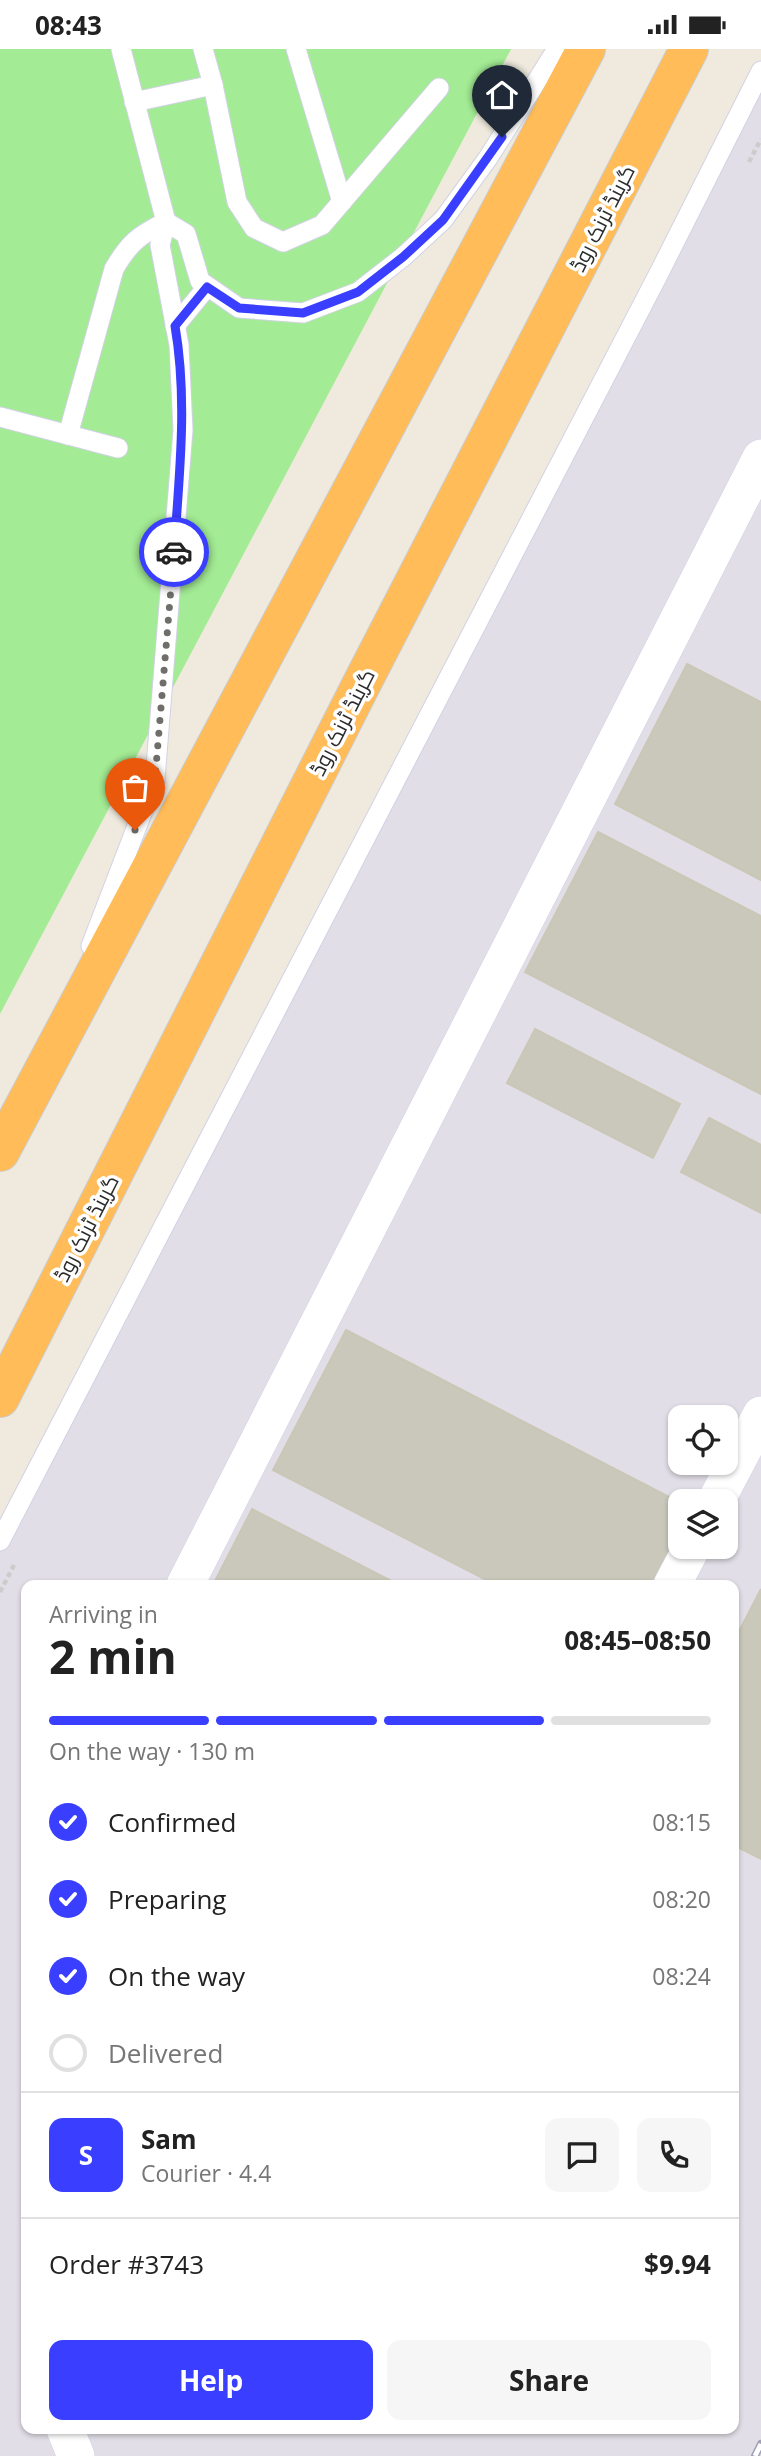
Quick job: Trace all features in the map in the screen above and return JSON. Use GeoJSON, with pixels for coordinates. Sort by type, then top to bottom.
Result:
{"type":"FeatureCollection","features":[{"type":"Feature","properties":{"kind":"highway"},"geometry":{"type":"LineString","coordinates":[[0,1152],[586,49]]}},
{"type":"Feature","properties":{"kind":"highway","name":"گرینڈ ٹرنک روڈ"},"geometry":{"type":"LineString","coordinates":[[0,1398],[361,685],[690,49]]}},
{"type":"Feature","properties":{"kind":"street"},"geometry":{"type":"LineString","coordinates":[[188,1580],[761,458]]}},
{"type":"Feature","properties":{"kind":"street"},"geometry":{"type":"LineString","coordinates":[[722,1489],[761,1415]]}},
{"type":"Feature","properties":{"kind":"street"},"geometry":{"type":"LineString","coordinates":[[675,1580],[686,1559]]}},
{"type":"Feature","properties":{"kind":"street"},"geometry":{"type":"LineString","coordinates":[[67,2434],[76,2456]]}},
{"type":"Feature","properties":{"kind":"lane"},"geometry":{"type":"LineString","coordinates":[[47,1061],[155,779],[183,430],[178,345],[160,245],[166,222],[121,49]]}},
{"type":"Feature","properties":{"kind":"lane"},"geometry":{"type":"LineString","coordinates":[[204,49],[237,202],[254,228],[283,241],[322,225],[439,88]]}},
{"type":"Feature","properties":{"kind":"lane"},"geometry":{"type":"LineString","coordinates":[[296,49],[342,202]]}},
{"type":"Feature","properties":{"kind":"lane"},"geometry":{"type":"LineString","coordinates":[[166,222],[186,234],[200,281],[239,308],[303,313],[358,292],[403,257],[443,220],[488,159],[557,49]]}},
{"type":"Feature","properties":{"kind":"lane"},"geometry":{"type":"LineString","coordinates":[[0,1541],[657,277],[761,71]]}},
{"type":"Feature","properties":{"kind":"lane"},"geometry":{"type":"LineString","coordinates":[[134,102],[213,85]]}},
{"type":"Feature","properties":{"kind":"lane"},"geometry":{"type":"LineString","coordinates":[[68,435],[114,269],[127,246],[144,233],[166,222]]}},
{"type":"Feature","properties":{"kind":"lane"},"geometry":{"type":"LineString","coordinates":[[175,326],[207,287]]}},
{"type":"Feature","properties":{"kind":"lane"},"geometry":{"type":"LineString","coordinates":[[0,417],[118,448]]}},
{"type":"Feature","properties":{"kind":"shaded area"},"geometry":{"type":"Polygon","coordinates":[[[761,79],[761,2456],[0,2456],[0,1543],[761,79]]]}},
{"type":"Feature","properties":{"kind":"green space"},"geometry":{"type":"Polygon","coordinates":[[[0,49],[511,49],[0,1014],[0,49]]]}},
{"type":"Feature","properties":{"kind":"building"},"geometry":{"type":"Polygon","coordinates":[[[687,664],[761,702],[761,880],[615,804],[687,664]]]}},
{"type":"Feature","properties":{"kind":"building"},"geometry":{"type":"Polygon","coordinates":[[[598,832],[761,916],[761,1094],[525,972],[598,832]]]}},
{"type":"Feature","properties":{"kind":"building"},"geometry":{"type":"Polygon","coordinates":[[[535,1029],[680,1104],[653,1158],[507,1083],[535,1029]]]}},
{"type":"Feature","properties":{"kind":"building"},"geometry":{"type":"Polygon","coordinates":[[[709,1118],[761,1145],[761,1213],[681,1172],[709,1118]]]}},
{"type":"Feature","properties":{"kind":"building"},"geometry":{"type":"Polygon","coordinates":[[[346,1330],[668,1496],[668,1559],[672,1559],[661,1580],[486,1580],[273,1470],[346,1330]]]}},
{"type":"Feature","properties":{"kind":"building"},"geometry":{"type":"Polygon","coordinates":[[[252,1509],[389,1580],[216,1580],[252,1509]]]}},
{"type":"Feature","properties":{"kind":"building"},"geometry":{"type":"Polygon","coordinates":[[[761,1589],[761,1859],[739,1848],[739,1631],[761,1589]]]}},
{"type":"Feature","properties":{"kind":"railway"},"geometry":{"type":"LineString","coordinates":[[755,2456],[761,2444]]}},
{"type":"Feature","properties":{"kind":"way so far"},"geometry":{"type":"LineString","coordinates":[[135,830],[155,779],[174,552]]}},
{"type":"Feature","properties":{"kind":"route"},"geometry":{"type":"LineString","coordinates":[[174,552],[183,430],[175,326],[207,287],[239,308],[303,313],[358,292],[403,257],[443,220],[502,137]]}}]}
